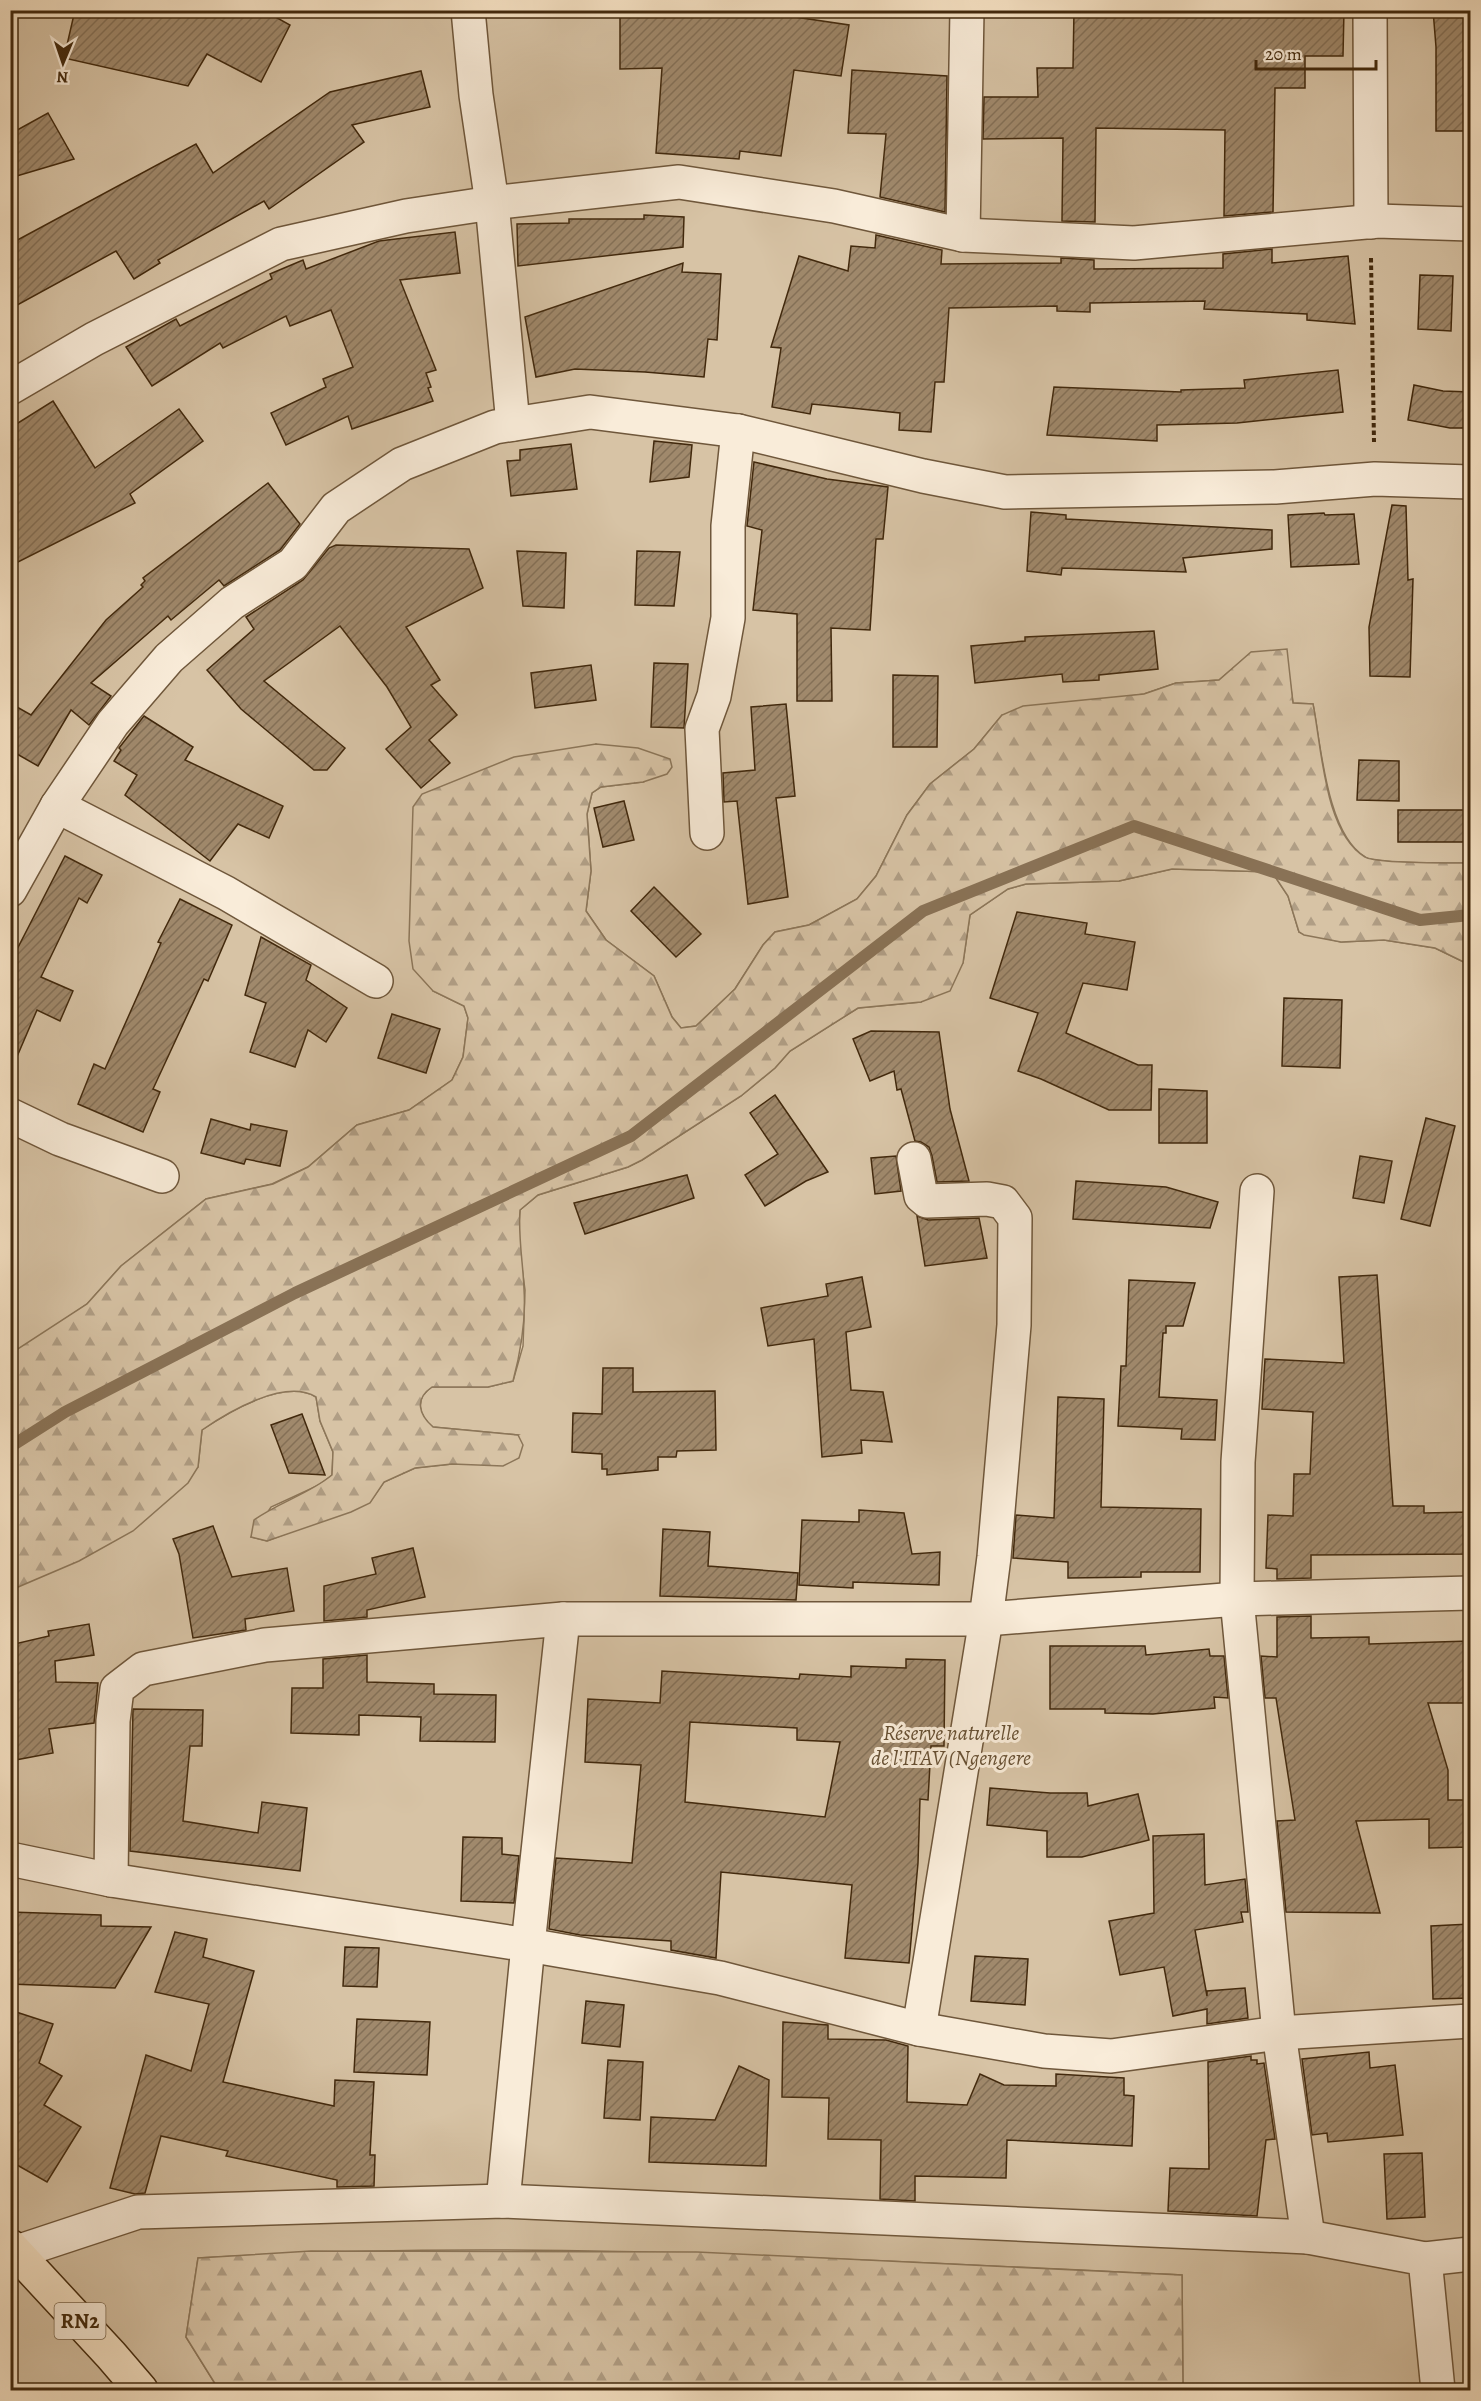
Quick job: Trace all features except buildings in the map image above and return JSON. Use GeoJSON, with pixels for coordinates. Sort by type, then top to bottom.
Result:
{"type":"FeatureCollection","features":[{"type":"Feature","properties":{"kind":"highway","name":"RN2"},"geometry":{"type":"LineString","coordinates":[[14,2249],[141,2391]]}},
{"type":"Feature","properties":{"kind":"street"},"geometry":{"type":"LineString","coordinates":[[468,10],[476,95],[492,203],[513,424]]}},
{"type":"Feature","properties":{"kind":"street"},"geometry":{"type":"LineString","coordinates":[[963,235],[967,10]]}},
{"type":"Feature","properties":{"kind":"street"},"geometry":{"type":"LineString","coordinates":[[1371,10],[1371,222]]}},
{"type":"Feature","properties":{"kind":"street"},"geometry":{"type":"LineString","coordinates":[[10,388],[94,339],[281,244],[406,216],[492,203],[680,182],[834,206],[963,235],[1134,243],[1371,222],[1470,224]]}},
{"type":"Feature","properties":{"kind":"street"},"geometry":{"type":"LineString","coordinates":[[10,890],[57,806],[113,723],[169,658],[232,603],[293,564],[336,508],[402,464],[495,427],[590,412],[738,431],[923,476],[1005,492],[1275,487],[1375,479],[1470,482]]}},
{"type":"Feature","properties":{"kind":"street"},"geometry":{"type":"LineString","coordinates":[[708,833],[702,729],[714,696],[728,618],[728,526],[738,431]]}},
{"type":"Feature","properties":{"kind":"street"},"geometry":{"type":"LineString","coordinates":[[57,806],[226,893],[376,981]]}},
{"type":"Feature","properties":{"kind":"street"},"geometry":{"type":"LineString","coordinates":[[10,1115],[60,1139],[162,1176]]}},
{"type":"Feature","properties":{"kind":"street"},"geometry":{"type":"LineString","coordinates":[[914,1159],[921,1196],[927,1201],[987,1199],[1003,1202],[1015,1218],[1014,1325],[994,1557],[986,1619],[919,2029]]}},
{"type":"Feature","properties":{"kind":"street"},"geometry":{"type":"LineString","coordinates":[[1257,1191],[1238,1462],[1237,1599],[1279,2033],[1308,2237]]}},
{"type":"Feature","properties":{"kind":"street"},"geometry":{"type":"LineString","coordinates":[[111,1880],[113,1721],[117,1689],[143,1669],[265,1646],[563,1619],[986,1619],[1237,1599],[1470,1593]]}},
{"type":"Feature","properties":{"kind":"street"},"geometry":{"type":"LineString","coordinates":[[503,2201],[563,1619]]}},
{"type":"Feature","properties":{"kind":"street"},"geometry":{"type":"LineString","coordinates":[[10,1859],[111,1880],[528,1945],[720,1978],[919,2029],[1044,2051],[1111,2056],[1279,2033],[1470,2021]]}},
{"type":"Feature","properties":{"kind":"street"},"geometry":{"type":"LineString","coordinates":[[14,2249],[138,2212],[503,2201],[1308,2237],[1425,2259],[1470,2254]]}},
{"type":"Feature","properties":{"kind":"street"},"geometry":{"type":"LineString","coordinates":[[1425,2259],[1438,2391]]}},
{"type":"Feature","properties":{"kind":"path"},"geometry":{"type":"LineString","coordinates":[[1371,222],[1375,479]]}},
{"type":"Feature","properties":{"kind":"green space"},"geometry":{"type":"Polygon","coordinates":[[[11,11],[1470,11],[1470,863],[1384,861],[1365,857],[1352,846],[1334,810],[1323,765],[1313,704],[1293,703],[1290,682],[1252,652],[1219,680],[1176,683],[1144,694],[1002,715],[974,749],[930,784],[907,815],[876,876],[857,899],[809,925],[775,932],[763,945],[735,989],[696,1026],[681,1028],[672,1017],[654,976],[606,940],[586,911],[591,871],[587,814],[592,793],[601,787],[643,782],[596,744],[433,991],[464,1006],[468,1018],[463,1057],[452,1080],[409,1110],[357,1125],[308,1167],[272,1184],[206,1199],[121,1266],[87,1304],[11,1356],[11,11]]]}},
{"type":"Feature","properties":{"kind":"green space"},"geometry":{"type":"Polygon","coordinates":[[[1287,649],[1293,703],[1313,704],[1327,788],[1341,829],[1351,845],[1365,857],[1383,861],[1470,863],[1470,965],[1435,948],[1384,940],[1341,942],[1304,935],[1299,932],[1288,896],[1272,872],[1172,869],[1119,881],[1026,884],[1008,889],[970,915],[963,963],[950,991],[921,1002],[858,1008],[790,1051],[775,1068],[741,1096],[642,1160],[628,1167],[538,1195],[520,1210],[524,1324],[513,1381],[488,1387],[432,1387],[423,1397],[420,1407],[424,1417],[433,1427],[518,1435],[523,1445],[519,1458],[503,1466],[452,1464],[415,1468],[384,1482],[370,1503],[351,1512],[267,1541],[251,1537],[254,1520],[314,1488],[332,1475],[333,1452],[320,1421],[316,1397],[303,1392],[273,1394],[241,1407],[202,1430],[198,1467],[188,1483],[133,1531],[79,1561],[11,1590],[10,1356],[13,1352],[87,1304],[121,1266],[206,1199],[273,1184],[308,1167],[357,1125],[409,1110],[452,1080],[463,1057],[468,1018],[464,1006],[433,991],[413,969],[409,941],[413,807],[422,794],[514,757],[596,744],[638,748],[670,759],[672,767],[667,774],[643,782],[601,787],[592,793],[587,814],[591,871],[586,911],[606,940],[654,976],[672,1017],[681,1028],[696,1026],[735,989],[763,945],[775,932],[809,925],[857,899],[876,876],[907,815],[930,784],[974,749],[1002,715],[1023,706],[1144,694],[1176,683],[1219,680],[1251,652],[1287,649]]]}},
{"type":"Feature","properties":{"kind":"green space","name":"Réserve naturelle de l'ITAV (Ngengere"},"geometry":{"type":"Polygon","coordinates":[[[1172,869],[1272,872],[1288,896],[1299,932],[1341,942],[1384,940],[1435,948],[1470,965],[1470,2390],[1183,2390],[1182,2275],[690,2253],[444,2250],[321,2252],[198,2258],[186,2337],[219,2390],[11,2390],[11,1590],[198,1467],[202,1430],[241,1407],[273,1394],[303,1392],[316,1397],[320,1421],[333,1452],[332,1475],[319,1485],[271,1507],[251,1537],[267,1541],[370,1502],[384,1482],[415,1468],[452,1464],[518,1435],[433,1427],[424,1417],[421,1402],[426,1392],[432,1387],[488,1387],[513,1381],[523,1346],[525,1290],[518,1238],[520,1210],[538,1195],[628,1167],[642,1160],[741,1096],[775,1068],[790,1051],[858,1008],[921,1002],[963,963],[970,915],[1008,889],[1026,884],[1119,881],[1172,869]]]}},
{"type":"Feature","properties":{"kind":"green space"},"geometry":{"type":"Polygon","coordinates":[[[311,2251],[697,2252],[1182,2275],[1183,2390],[219,2390],[186,2337],[198,2258],[311,2251]]]}},
{"type":"Feature","properties":{"kind":"waterway"},"geometry":{"type":"LineString","coordinates":[[10,1447],[65,1412],[295,1293],[631,1136],[923,911],[1134,826],[1420,920],[1470,915]]}}]}
